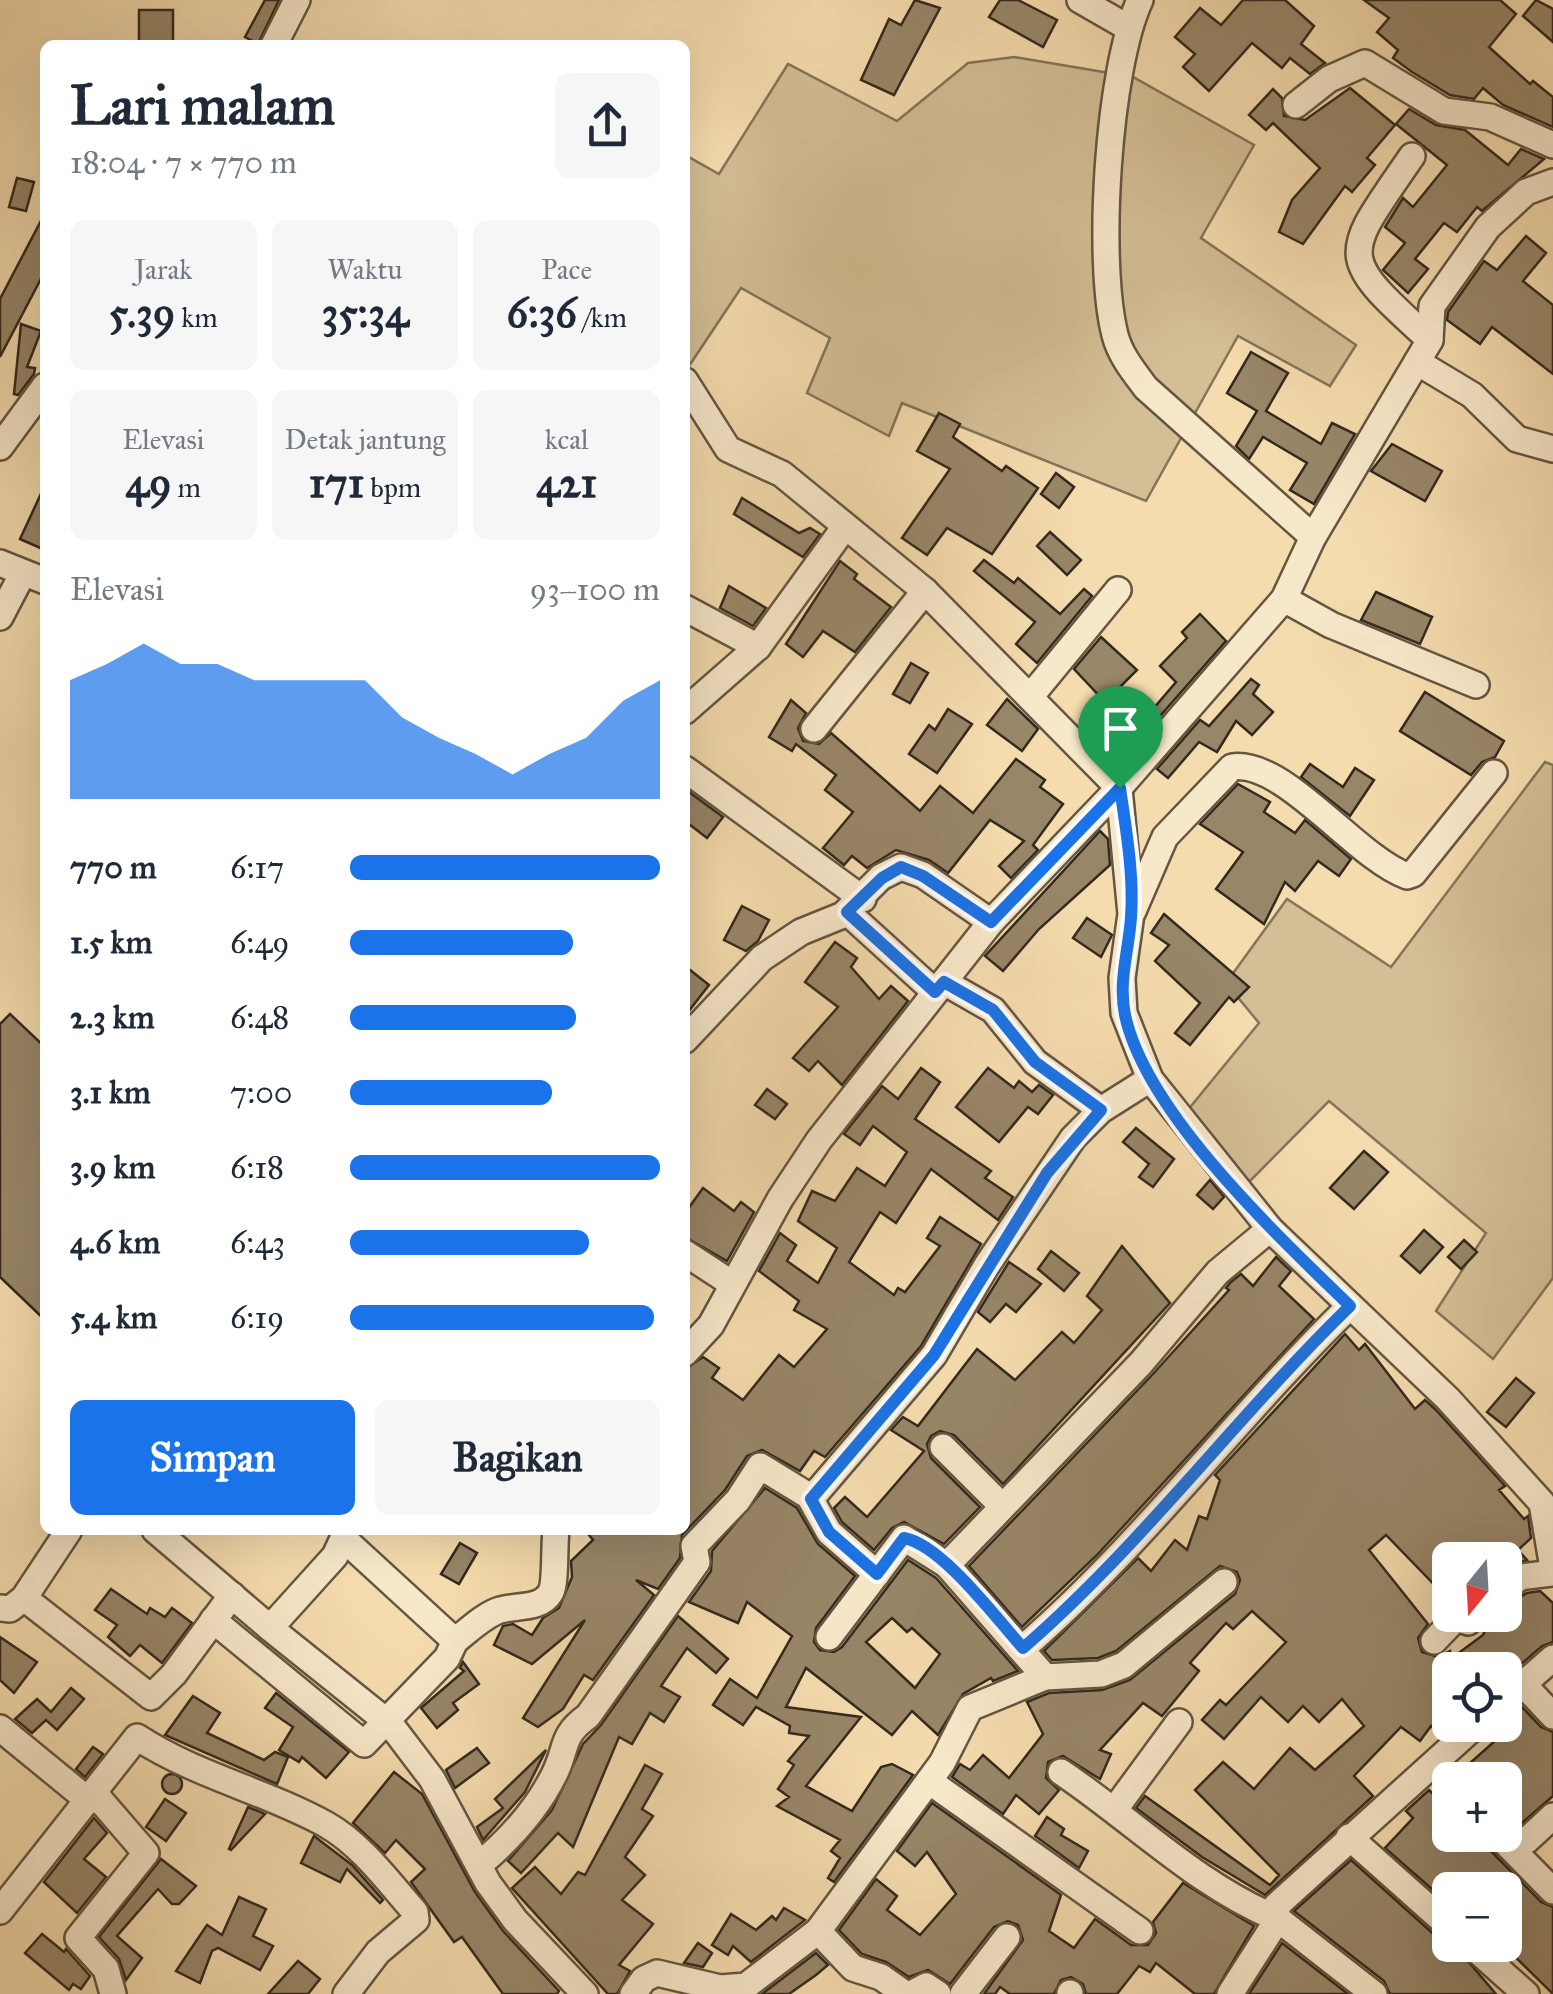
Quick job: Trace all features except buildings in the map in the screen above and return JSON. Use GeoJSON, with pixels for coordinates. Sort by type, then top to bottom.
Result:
{"type":"FeatureCollection","features":[{"type":"Feature","properties":{"kind":"street"},"geometry":{"type":"LineString","coordinates":[[276,40],[296,0]]}},
{"type":"Feature","properties":{"kind":"street"},"geometry":{"type":"LineString","coordinates":[[1080,0],[1127,27]]}},
{"type":"Feature","properties":{"kind":"street"},"geometry":{"type":"LineString","coordinates":[[1140,0],[1127,27],[1110,169],[1108,262],[1115,335],[1127,362],[1146,388],[1312,537]]}},
{"type":"Feature","properties":{"kind":"street"},"geometry":{"type":"LineString","coordinates":[[1296,105],[1330,79],[1365,64],[1444,110],[1490,117],[1553,144]]}},
{"type":"Feature","properties":{"kind":"street"},"geometry":{"type":"LineString","coordinates":[[1412,156],[1362,230],[1357,248],[1372,285],[1430,340]]}},
{"type":"Feature","properties":{"kind":"street"},"geometry":{"type":"LineString","coordinates":[[690,1348],[711,1325],[731,1284],[819,1140],[939,987],[991,922],[1120,788],[1284,598],[1312,537],[1430,340],[1432,306],[1488,227],[1526,192],[1553,182]]}},
{"type":"Feature","properties":{"kind":"street"},"geometry":{"type":"LineString","coordinates":[[1416,362],[1472,395],[1517,439],[1553,449]]}},
{"type":"Feature","properties":{"kind":"street"},"geometry":{"type":"LineString","coordinates":[[690,389],[728,449],[782,474],[925,591],[1120,788],[1132,914]]}},
{"type":"Feature","properties":{"kind":"street"},"geometry":{"type":"LineString","coordinates":[[0,446],[40,393]]}},
{"type":"Feature","properties":{"kind":"street"},"geometry":{"type":"LineString","coordinates":[[690,707],[758,646],[844,528]]}},
{"type":"Feature","properties":{"kind":"street"},"geometry":{"type":"LineString","coordinates":[[0,618],[23,573]]}},
{"type":"Feature","properties":{"kind":"street"},"geometry":{"type":"LineString","coordinates":[[1030,697],[1118,590]]}},
{"type":"Feature","properties":{"kind":"street"},"geometry":{"type":"LineString","coordinates":[[814,728],[925,591]]}},
{"type":"Feature","properties":{"kind":"street"},"geometry":{"type":"LineString","coordinates":[[1284,598],[1331,625],[1476,684]]}},
{"type":"Feature","properties":{"kind":"street"},"geometry":{"type":"LineString","coordinates":[[690,611],[758,646]]}},
{"type":"Feature","properties":{"kind":"street"},"geometry":{"type":"LineString","coordinates":[[1494,772],[1413,874],[1407,876],[1342,833],[1269,774],[1245,765],[1232,767],[1165,837],[1132,914],[1122,978],[1124,1012],[1150,1079],[1270,1229],[1448,1399],[1542,1503],[1553,1571],[1522,1577]]}},
{"type":"Feature","properties":{"kind":"street"},"geometry":{"type":"LineString","coordinates":[[690,773],[855,905],[939,987],[993,1010],[1035,1062],[1101,1110]]}},
{"type":"Feature","properties":{"kind":"street"},"geometry":{"type":"LineString","coordinates":[[690,1034],[737,981],[772,950],[855,905],[882,878],[901,867],[923,876],[991,922]]}},
{"type":"Feature","properties":{"kind":"street"},"geometry":{"type":"LineString","coordinates":[[811,1499],[934,1355],[1047,1173],[1101,1110],[1150,1079]]}},
{"type":"Feature","properties":{"kind":"street"},"geometry":{"type":"LineString","coordinates":[[947,1565],[1141,1364],[1218,1272],[1270,1229]]}},
{"type":"Feature","properties":{"kind":"street"},"geometry":{"type":"LineString","coordinates":[[690,1256],[731,1284]]}},
{"type":"Feature","properties":{"kind":"street"},"geometry":{"type":"LineString","coordinates":[[1023,1648],[1069,1607],[1282,1372],[1350,1306]]}},
{"type":"Feature","properties":{"kind":"street"},"geometry":{"type":"LineString","coordinates":[[943,1447],[1002,1506]]}},
{"type":"Feature","properties":{"kind":"street"},"geometry":{"type":"LineString","coordinates":[[479,1865],[515,1834],[553,1777],[570,1730],[588,1716],[697,1562],[692,1548],[738,1500],[760,1466],[811,1499],[829,1532],[877,1574]]}},
{"type":"Feature","properties":{"kind":"street"},"geometry":{"type":"LineString","coordinates":[[65,1535],[12,1603],[151,1697],[174,1674],[232,1595]]}},
{"type":"Feature","properties":{"kind":"street"},"geometry":{"type":"LineString","coordinates":[[160,1535],[388,1722],[432,1779],[514,1920],[585,1994]]}},
{"type":"Feature","properties":{"kind":"street"},"geometry":{"type":"LineString","coordinates":[[270,1628],[346,1535],[455,1641]]}},
{"type":"Feature","properties":{"kind":"street"},"geometry":{"type":"LineString","coordinates":[[213,1620],[362,1744],[388,1722],[450,1654],[455,1641],[491,1614],[539,1603],[548,1596],[555,1535]]}},
{"type":"Feature","properties":{"kind":"street"},"geometry":{"type":"LineString","coordinates":[[829,1637],[904,1538],[947,1565],[1023,1648],[1045,1678]]}},
{"type":"Feature","properties":{"kind":"street"},"geometry":{"type":"LineString","coordinates":[[633,1994],[644,1978],[658,1973],[720,1988],[742,1987],[818,1931],[929,1780],[970,1708],[1045,1678],[1101,1674],[1124,1665],[1224,1582]]}},
{"type":"Feature","properties":{"kind":"street"},"geometry":{"type":"LineString","coordinates":[[1434,1640],[1442,1632]]}},
{"type":"Feature","properties":{"kind":"street"},"geometry":{"type":"LineString","coordinates":[[1522,1685],[1553,1658]]}},
{"type":"Feature","properties":{"kind":"street"},"geometry":{"type":"LineString","coordinates":[[1522,1697],[1553,1716]]}},
{"type":"Feature","properties":{"kind":"street"},"geometry":{"type":"LineString","coordinates":[[1115,1809],[1179,1722]]}},
{"type":"Feature","properties":{"kind":"street"},"geometry":{"type":"LineString","coordinates":[[0,1728],[92,1797],[146,1853],[78,1938],[106,1969],[112,1994]]}},
{"type":"Feature","properties":{"kind":"street"},"geometry":{"type":"LineString","coordinates":[[0,1911],[137,1736],[214,1778],[336,1831],[417,1916],[378,1952],[346,1994]]}},
{"type":"Feature","properties":{"kind":"street"},"geometry":{"type":"LineString","coordinates":[[1230,1994],[1278,1919],[1276,1906],[1287,1892],[1456,1742]]}},
{"type":"Feature","properties":{"kind":"street"},"geometry":{"type":"LineString","coordinates":[[1061,1772],[1115,1809],[1194,1876],[1278,1919],[1374,1994]]}},
{"type":"Feature","properties":{"kind":"street"},"geometry":{"type":"LineString","coordinates":[[929,1780],[1140,1931]]}},
{"type":"Feature","properties":{"kind":"street"},"geometry":{"type":"LineString","coordinates":[[1527,1840],[1553,1816]]}},
{"type":"Feature","properties":{"kind":"street"},"geometry":{"type":"LineString","coordinates":[[1349,1837],[1432,1911]]}},
{"type":"Feature","properties":{"kind":"street"},"geometry":{"type":"LineString","coordinates":[[1514,1852],[1553,1892]]}},
{"type":"Feature","properties":{"kind":"street"},"geometry":{"type":"LineString","coordinates":[[818,1931],[853,1968],[881,1976],[908,1994],[926,1986],[938,1994]]}},
{"type":"Feature","properties":{"kind":"street"},"geometry":{"type":"LineString","coordinates":[[963,1994],[1007,1937]]}},
{"type":"Feature","properties":{"kind":"street"},"geometry":{"type":"LineString","coordinates":[[1489,1962],[1526,1994]]}},
{"type":"Feature","properties":{"kind":"shaded area"},"geometry":{"type":"Polygon","coordinates":[[[1014,57],[1133,77],[1254,145],[1201,238],[1356,345],[1330,386],[1238,336],[1146,501],[902,403],[889,436],[807,393],[830,338],[741,288],[690,364],[690,158],[719,174],[788,64],[897,121],[968,63],[1014,57]]]}},
{"type":"Feature","properties":{"kind":"shaded area"},"geometry":{"type":"Polygon","coordinates":[[[1545,762],[1553,765],[1553,1278],[1493,1359],[1436,1311],[1486,1233],[1329,1101],[1246,1185],[1187,1111],[1259,1023],[1226,983],[1287,899],[1391,967],[1545,762]]]}},
{"type":"Feature","properties":{"kind":"route"},"geometry":{"type":"LineString","coordinates":[[1120,788],[1132,914],[1122,978],[1124,1012],[1135,1047],[1161,1098],[1270,1229],[1350,1306],[1282,1372],[1069,1607],[1023,1648],[947,1565],[910,1538],[904,1538],[877,1574],[829,1532],[811,1499],[934,1355],[1047,1173],[1073,1138],[1101,1110],[1035,1062],[993,1010],[944,982],[935,992],[847,912],[882,878],[901,867],[923,876],[991,922],[1120,788]]}}]}
